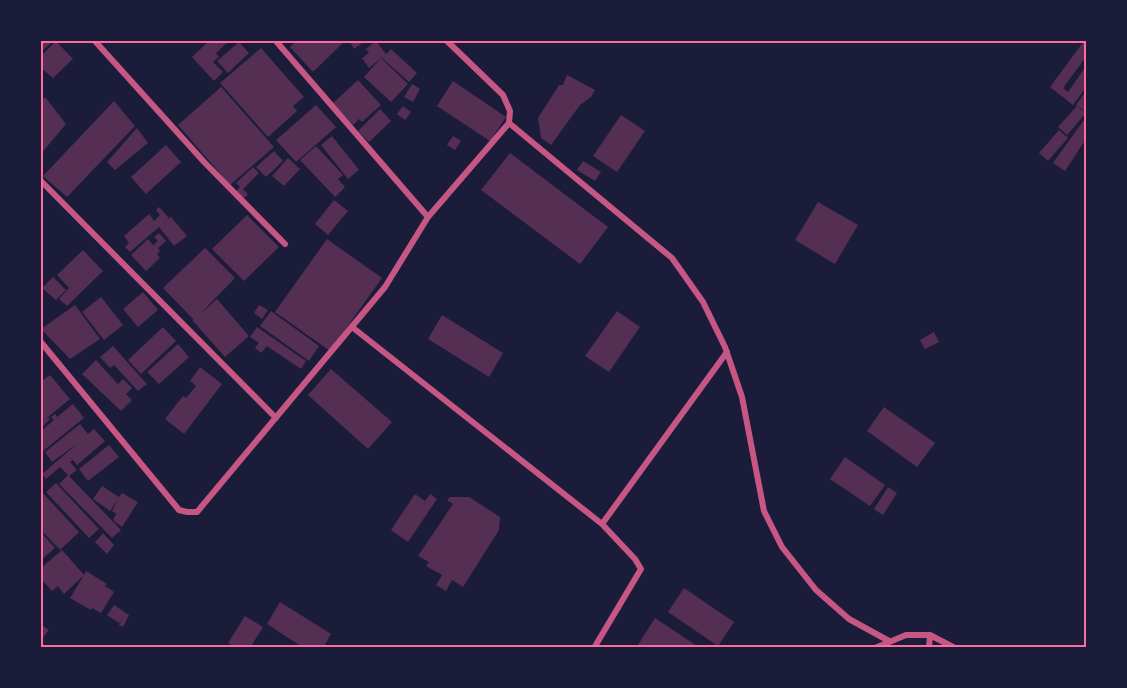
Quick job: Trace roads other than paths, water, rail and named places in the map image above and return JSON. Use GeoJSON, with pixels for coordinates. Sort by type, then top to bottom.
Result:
{"type":"FeatureCollection","features":[{"type":"Feature","properties":{"kind":"street"},"geometry":{"type":"LineString","coordinates":[[94,40],[205,163],[285,244]]}},
{"type":"Feature","properties":{"kind":"street"},"geometry":{"type":"LineString","coordinates":[[276,40],[428,217]]}},
{"type":"Feature","properties":{"kind":"street"},"geometry":{"type":"LineString","coordinates":[[40,341],[178,510],[196,512],[385,287],[428,217],[509,123],[510,111],[502,95],[446,40]]}},
{"type":"Feature","properties":{"kind":"street"},"geometry":{"type":"LineString","coordinates":[[509,123],[672,258],[703,302],[727,352],[742,397],[764,511],[782,547],[816,590],[849,619],[889,642]]}},
{"type":"Feature","properties":{"kind":"street"},"geometry":{"type":"LineString","coordinates":[[40,180],[276,418]]}},
{"type":"Feature","properties":{"kind":"street"},"geometry":{"type":"LineString","coordinates":[[352,327],[602,524],[635,559],[641,569],[594,648]]}},
{"type":"Feature","properties":{"kind":"street"},"geometry":{"type":"LineString","coordinates":[[602,524],[727,352]]}},
{"type":"Feature","properties":{"kind":"street"},"geometry":{"type":"LineString","coordinates":[[875,648],[906,635],[930,635],[955,648]]}},
{"type":"Feature","properties":{"kind":"street"},"geometry":{"type":"LineString","coordinates":[[929,648],[930,635]]}}]}
